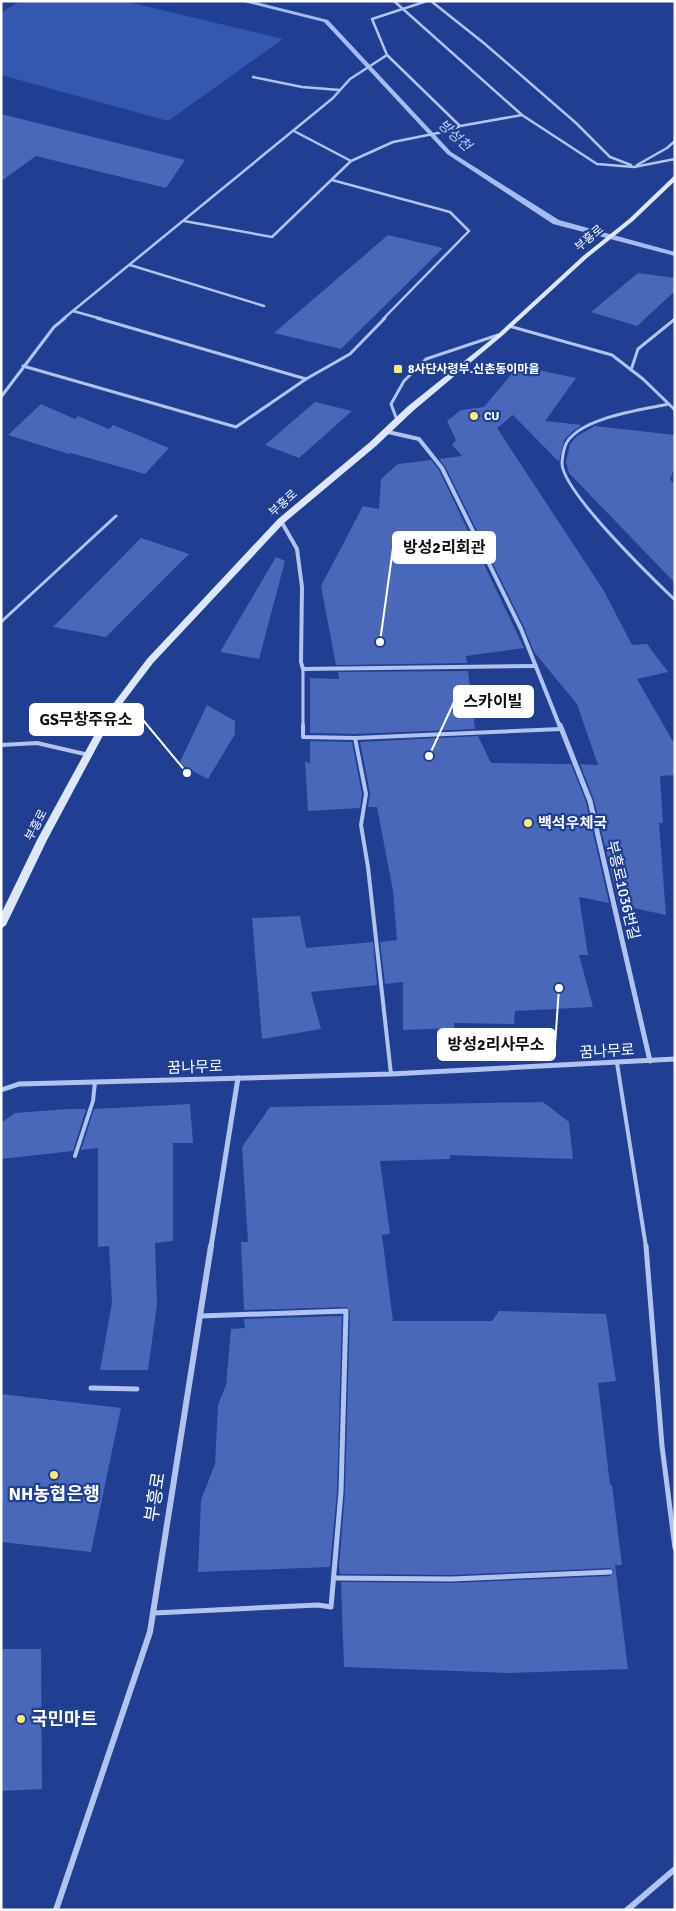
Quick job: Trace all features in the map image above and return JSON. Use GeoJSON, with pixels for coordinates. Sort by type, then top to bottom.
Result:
{"type":"FeatureCollection","features":[{"type":"Feature","properties":{"kind":"main road","name":"부흥로"},"geometry":{"type":"LineString","coordinates":[[1,925],[42,840],[111,712],[150,661],[281,521],[388,432],[397,420],[500,335],[585,257],[631,220],[675,177]]}},
{"type":"Feature","properties":{"kind":"street","name":"부흥로1036번길"},"geometry":{"type":"LineString","coordinates":[[388,432],[419,439],[442,468],[522,629],[590,801],[650,1062]]}},
{"type":"Feature","properties":{"kind":"street"},"geometry":{"type":"LineString","coordinates":[[281,521],[297,549],[302,587],[303,669],[536,666]]}},
{"type":"Feature","properties":{"kind":"street","name":"꿈나무로"},"geometry":{"type":"LineString","coordinates":[[1,1090],[19,1084],[391,1074],[675,1060]]}},
{"type":"Feature","properties":{"kind":"street","name":"부흥로"},"geometry":{"type":"LineString","coordinates":[[56,1910],[150,1632],[238,1078]]}},
{"type":"Feature","properties":{"kind":"street"},"geometry":{"type":"LineString","coordinates":[[627,1910],[675,1869]]}},
{"type":"Feature","properties":{"kind":"lane"},"geometry":{"type":"LineString","coordinates":[[394,1],[522,115],[597,164],[634,167],[656,164],[675,158]]}},
{"type":"Feature","properties":{"kind":"lane"},"geometry":{"type":"LineString","coordinates":[[427,1],[372,19],[387,55],[460,126]]}},
{"type":"Feature","properties":{"kind":"lane"},"geometry":{"type":"LineString","coordinates":[[431,1],[485,44],[576,124],[610,157],[634,167]]}},
{"type":"Feature","properties":{"kind":"lane"},"geometry":{"type":"LineString","coordinates":[[1,397],[54,327],[294,130],[350,79],[387,55]]}},
{"type":"Feature","properties":{"kind":"lane"},"geometry":{"type":"LineString","coordinates":[[253,77],[302,87],[340,90]]}},
{"type":"Feature","properties":{"kind":"lane"},"geometry":{"type":"LineString","coordinates":[[184,221],[272,237],[351,161],[392,142],[448,131],[460,126],[522,115]]}},
{"type":"Feature","properties":{"kind":"lane"},"geometry":{"type":"LineString","coordinates":[[294,130],[351,161]]}},
{"type":"Feature","properties":{"kind":"lane"},"geometry":{"type":"LineString","coordinates":[[634,167],[667,148],[675,141]]}},
{"type":"Feature","properties":{"kind":"lane"},"geometry":{"type":"LineString","coordinates":[[23,366],[236,427],[306,379],[350,354],[469,231],[450,212],[332,180]]}},
{"type":"Feature","properties":{"kind":"lane"},"geometry":{"type":"LineString","coordinates":[[130,265],[264,306]]}},
{"type":"Feature","properties":{"kind":"lane"},"geometry":{"type":"LineString","coordinates":[[73,311],[306,379]]}},
{"type":"Feature","properties":{"kind":"lane"},"geometry":{"type":"LineString","coordinates":[[631,370],[638,348],[675,319]]}},
{"type":"Feature","properties":{"kind":"lane"},"geometry":{"type":"LineString","coordinates":[[509,326],[612,355],[675,410]]}},
{"type":"Feature","properties":{"kind":"lane"},"geometry":{"type":"LineString","coordinates":[[397,420],[391,404],[404,381],[426,359],[500,335]]}},
{"type":"Feature","properties":{"kind":"lane"},"geometry":{"type":"LineString","coordinates":[[668,404],[608,418],[588,425],[567,441],[562,465],[575,492],[634,561],[675,600]]}},
{"type":"Feature","properties":{"kind":"lane"},"geometry":{"type":"LineString","coordinates":[[1,622],[116,516]]}},
{"type":"Feature","properties":{"kind":"lane"},"geometry":{"type":"LineString","coordinates":[[303,669],[303,736],[355,738],[561,729]]}},
{"type":"Feature","properties":{"kind":"lane"},"geometry":{"type":"LineString","coordinates":[[355,738],[366,794],[361,825],[369,877],[391,1074]]}},
{"type":"Feature","properties":{"kind":"lane"},"geometry":{"type":"LineString","coordinates":[[1,745],[37,743],[89,754]]}},
{"type":"Feature","properties":{"kind":"lane"},"geometry":{"type":"LineString","coordinates":[[617,1063],[648,1260],[662,1446],[675,1548]]}},
{"type":"Feature","properties":{"kind":"lane"},"geometry":{"type":"LineString","coordinates":[[75,1156],[93,1101],[95,1082]]}},
{"type":"Feature","properties":{"kind":"lane"},"geometry":{"type":"LineString","coordinates":[[154,1613],[318,1605],[331,1607],[341,1492],[346,1311],[200,1316]]}},
{"type":"Feature","properties":{"kind":"lane"},"geometry":{"type":"LineString","coordinates":[[92,1388],[137,1389]]}},
{"type":"Feature","properties":{"kind":"lane"},"geometry":{"type":"LineString","coordinates":[[334,1578],[452,1579],[610,1572]]}},
{"type":"Feature","properties":{"kind":"shaded area"},"geometry":{"type":"Polygon","coordinates":[[[20,1],[124,1],[283,39],[168,121],[1,75],[1,13],[20,1]]]}},
{"type":"Feature","properties":{"kind":"building"},"geometry":{"type":"Polygon","coordinates":[[[1,114],[185,160],[166,188],[36,156],[1,181],[1,114]]]}},
{"type":"Feature","properties":{"kind":"building"},"geometry":{"type":"Polygon","coordinates":[[[388,235],[443,248],[341,349],[274,333],[388,235]]]}},
{"type":"Feature","properties":{"kind":"building"},"geometry":{"type":"Polygon","coordinates":[[[638,273],[675,278],[675,291],[637,326],[591,312],[638,273]]]}},
{"type":"Feature","properties":{"kind":"building"},"geometry":{"type":"Polygon","coordinates":[[[518,366],[576,378],[545,421],[582,425],[564,440],[559,462],[513,415],[497,428],[604,591],[632,645],[647,644],[668,672],[637,679],[675,745],[675,775],[660,776],[663,823],[659,823],[666,915],[619,905],[594,800],[580,764],[598,765],[577,704],[534,652],[524,627],[445,466],[439,459],[462,456],[452,445],[456,440],[447,421],[461,410],[484,407],[518,366]]]}},
{"type":"Feature","properties":{"kind":"building"},"geometry":{"type":"Polygon","coordinates":[[[315,402],[352,411],[299,458],[265,445],[315,402]]]}},
{"type":"Feature","properties":{"kind":"building"},"geometry":{"type":"Polygon","coordinates":[[[41,404],[75,419],[78,416],[109,429],[113,425],[169,448],[145,474],[69,454],[8,435],[41,404]]]}},
{"type":"Feature","properties":{"kind":"building"},"geometry":{"type":"Polygon","coordinates":[[[595,426],[675,435],[675,465],[670,480],[675,484],[675,583],[569,473],[566,462],[570,444],[577,436],[595,426]]]}},
{"type":"Feature","properties":{"kind":"building"},"geometry":{"type":"Polygon","coordinates":[[[431,460],[439,470],[524,648],[466,656],[467,663],[336,665],[321,586],[363,506],[379,509],[381,479],[398,464],[431,460]]]}},
{"type":"Feature","properties":{"kind":"building"},"geometry":{"type":"Polygon","coordinates":[[[141,538],[189,554],[106,637],[53,627],[141,538]]]}},
{"type":"Feature","properties":{"kind":"building"},"geometry":{"type":"Polygon","coordinates":[[[276,557],[285,561],[259,659],[220,652],[276,557]]]}},
{"type":"Feature","properties":{"kind":"building"},"geometry":{"type":"Polygon","coordinates":[[[468,671],[475,729],[355,734],[310,733],[310,678],[339,679],[338,672],[468,671]]]}},
{"type":"Feature","properties":{"kind":"building"},"geometry":{"type":"Polygon","coordinates":[[[207,705],[235,721],[235,734],[208,779],[179,764],[207,705]]]}},
{"type":"Feature","properties":{"kind":"building"},"geometry":{"type":"Polygon","coordinates":[[[478,736],[491,763],[571,764],[586,802],[609,903],[579,897],[588,955],[579,955],[593,1007],[515,1011],[514,1024],[454,1023],[454,1028],[403,1030],[403,982],[385,984],[380,942],[397,940],[393,891],[377,807],[368,807],[370,793],[360,742],[478,736]]]}},
{"type":"Feature","properties":{"kind":"building"},"geometry":{"type":"Polygon","coordinates":[[[310,741],[352,742],[362,794],[360,808],[308,811],[305,761],[310,764],[310,741]]]}},
{"type":"Feature","properties":{"kind":"building"},"geometry":{"type":"Polygon","coordinates":[[[300,916],[306,948],[373,942],[377,985],[311,992],[321,1029],[262,1039],[252,918],[300,916]]]}},
{"type":"Feature","properties":{"kind":"building"},"geometry":{"type":"Polygon","coordinates":[[[543,1102],[569,1122],[573,1159],[450,1155],[450,1159],[380,1161],[390,1234],[382,1235],[393,1321],[492,1321],[499,1311],[606,1314],[616,1381],[598,1383],[622,1565],[615,1565],[628,1669],[509,1673],[344,1667],[341,1582],[452,1583],[610,1576],[614,1571],[610,1568],[452,1575],[340,1574],[345,1492],[350,1311],[346,1307],[244,1310],[241,1242],[248,1242],[242,1147],[270,1107],[543,1102]]]}},
{"type":"Feature","properties":{"kind":"building"},"geometry":{"type":"Polygon","coordinates":[[[190,1104],[193,1143],[173,1143],[173,1241],[155,1243],[157,1305],[148,1370],[100,1370],[112,1303],[109,1246],[98,1247],[98,1148],[81,1150],[94,1109],[190,1104]]]}},
{"type":"Feature","properties":{"kind":"building"},"geometry":{"type":"Polygon","coordinates":[[[86,1109],[73,1151],[1,1159],[1,1123],[15,1113],[86,1109]]]}},
{"type":"Feature","properties":{"kind":"building"},"geometry":{"type":"Polygon","coordinates":[[[342,1316],[337,1492],[330,1567],[198,1572],[201,1500],[215,1464],[218,1405],[226,1385],[231,1329],[245,1328],[244,1319],[342,1316]]]}},
{"type":"Feature","properties":{"kind":"building","name":"NH농협은행"},"geometry":{"type":"Polygon","coordinates":[[[1,1394],[121,1408],[91,1552],[1,1542],[1,1394]]]}},
{"type":"Feature","properties":{"kind":"building","name":"국민마트"},"geometry":{"type":"Polygon","coordinates":[[[1,1649],[41,1649],[42,1789],[1,1791],[1,1649]]]}},
{"type":"Feature","properties":{"kind":"waterway","name":"방성천"},"geometry":{"type":"LineString","coordinates":[[243,1],[326,21],[449,153],[556,222],[675,254]]}},
{"type":"Feature","properties":{"kind":"place","name":"8사단사령부.신촌동이마을"},"geometry":{"type":"Point","coordinates":[398,369]}},
{"type":"Feature","properties":{"kind":"place","name":"CU"},"geometry":{"type":"Point","coordinates":[474,416]}},
{"type":"Feature","properties":{"kind":"place","name":"방성2리회관"},"geometry":{"type":"Point","coordinates":[380,642]}},
{"type":"Feature","properties":{"kind":"place","name":"스카이빌"},"geometry":{"type":"Point","coordinates":[429,756]}},
{"type":"Feature","properties":{"kind":"place","name":"GS무창주유소"},"geometry":{"type":"Point","coordinates":[187,773]}},
{"type":"Feature","properties":{"kind":"place","name":"백석우체국"},"geometry":{"type":"Point","coordinates":[528,823]}},
{"type":"Feature","properties":{"kind":"place","name":"방성2리사무소"},"geometry":{"type":"Point","coordinates":[559,988]}},
{"type":"Feature","properties":{"kind":"place","name":"NH농협은행"},"geometry":{"type":"Point","coordinates":[54,1475]}},
{"type":"Feature","properties":{"kind":"place","name":"국민마트"},"geometry":{"type":"Point","coordinates":[21,1719]}}]}
